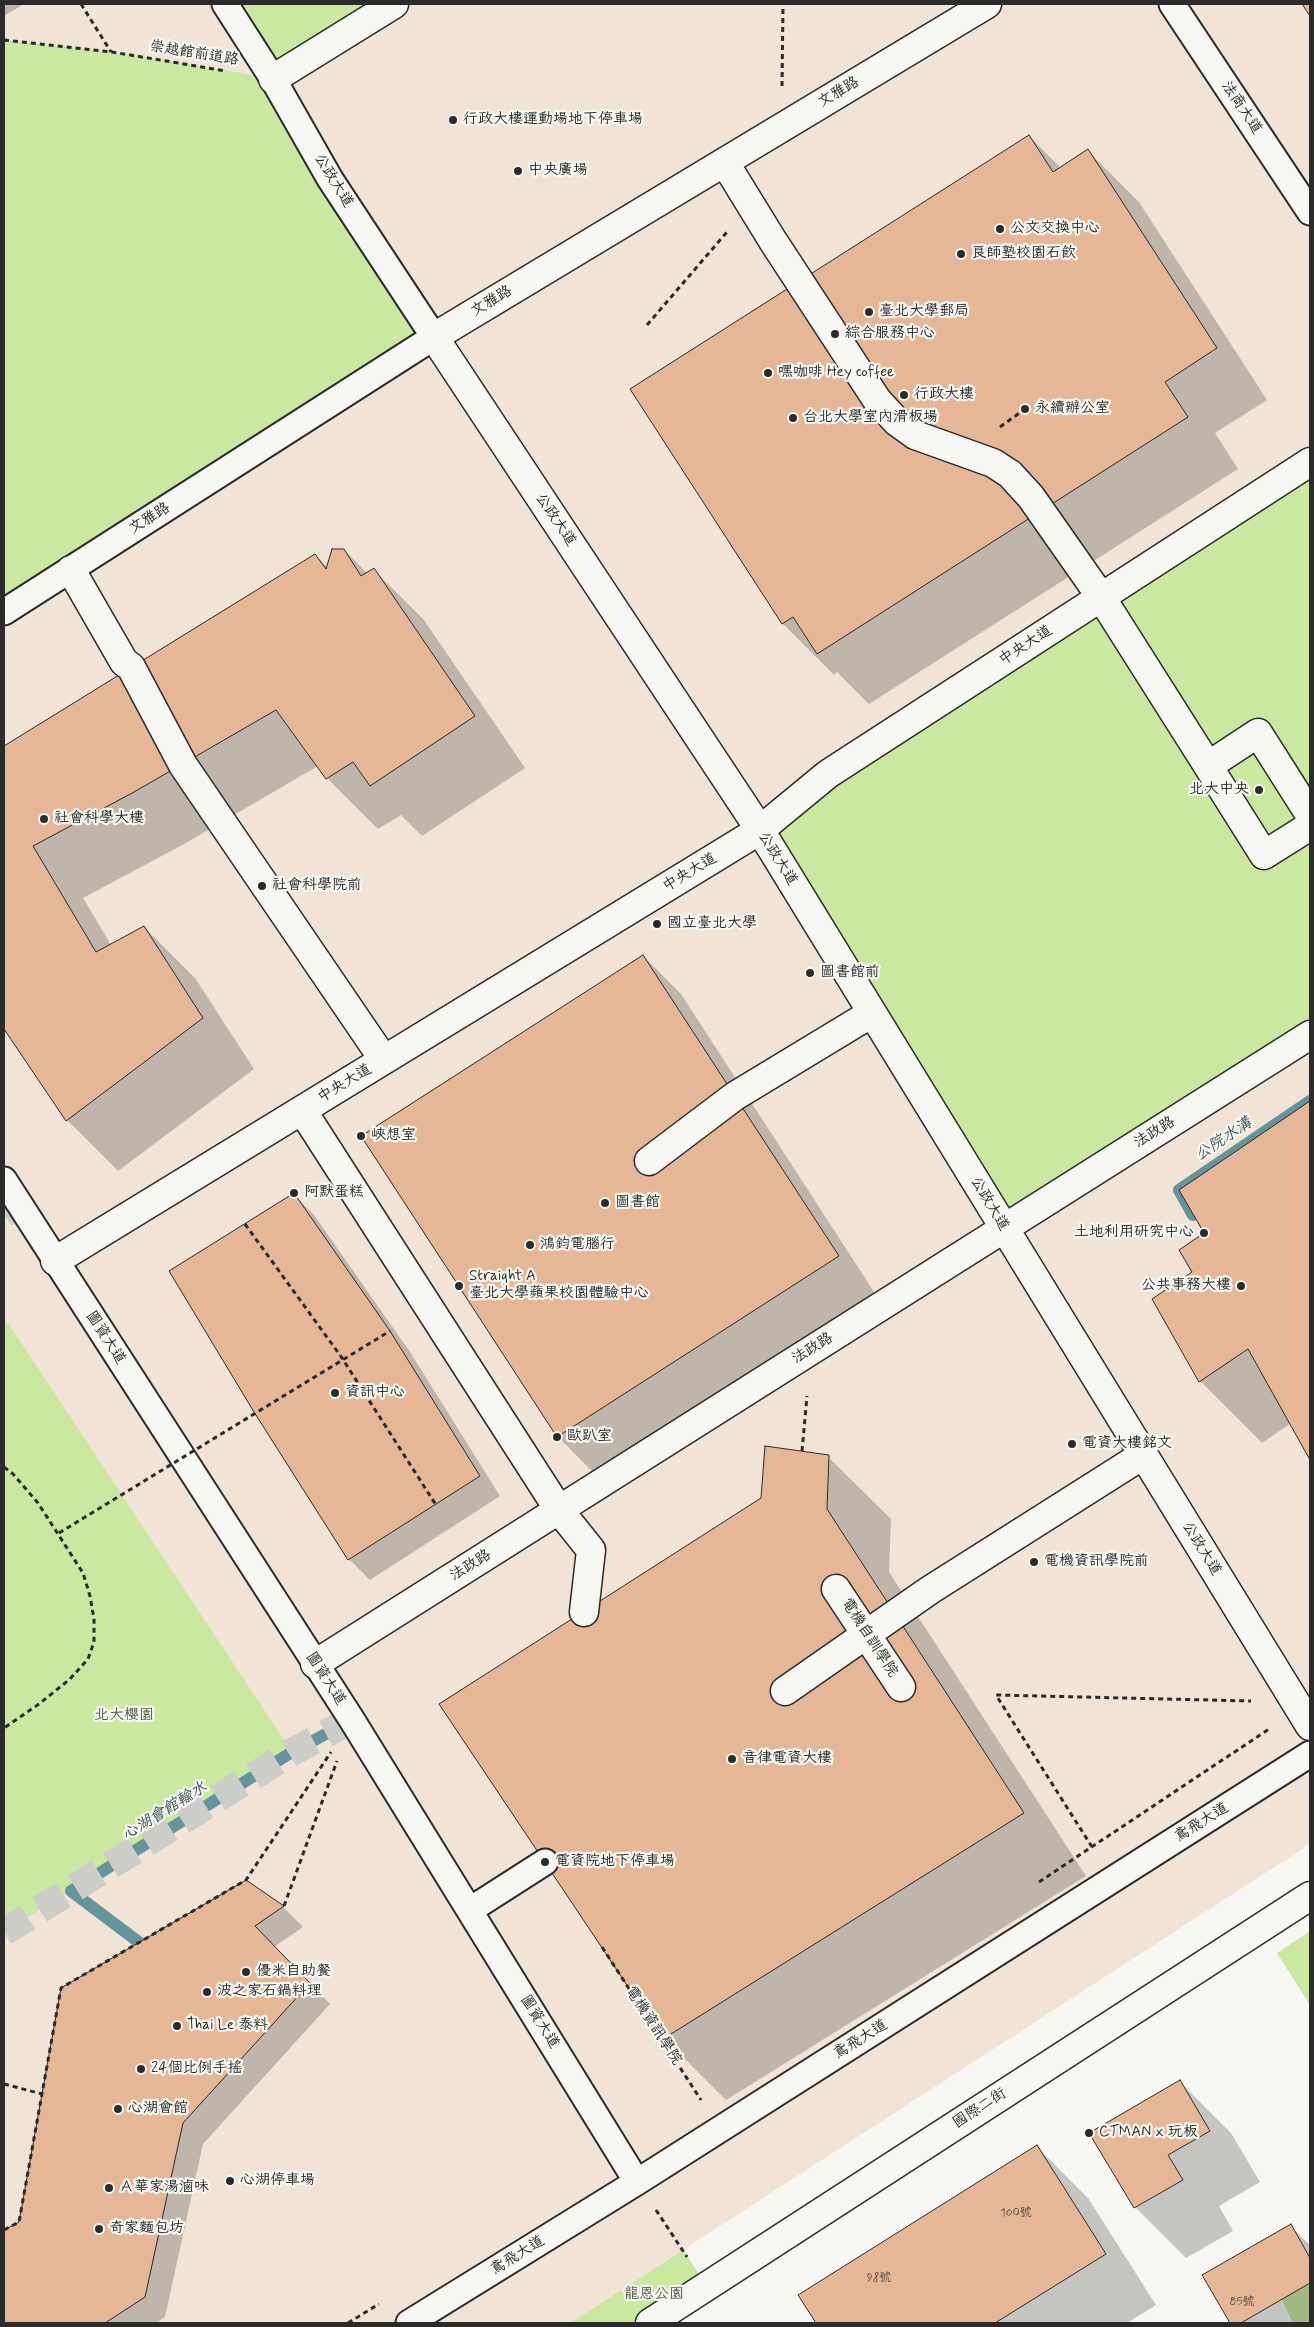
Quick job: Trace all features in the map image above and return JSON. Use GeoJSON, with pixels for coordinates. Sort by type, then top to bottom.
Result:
{"type":"FeatureCollection","features":[{"type":"Feature","properties":{"kind":"street"},"geometry":{"type":"LineString","coordinates":[[273,79],[394,4]]}},
{"type":"Feature","properties":{"kind":"street","name":"文雅路"},"geometry":{"type":"LineString","coordinates":[[434,337],[987,4]]}},
{"type":"Feature","properties":{"kind":"street"},"geometry":{"type":"LineString","coordinates":[[725,162],[773,241],[877,400],[896,422],[915,435],[993,463],[1010,474],[1031,497],[1102,597],[1264,856],[1310,826]]}},
{"type":"Feature","properties":{"kind":"street","name":"公政大道"},"geometry":{"type":"LineString","coordinates":[[434,337],[760,830],[1310,1726]]}},
{"type":"Feature","properties":{"kind":"street","name":"中央大道"},"geometry":{"type":"LineString","coordinates":[[55,1260],[760,830],[828,774],[1310,462]]}},
{"type":"Feature","properties":{"kind":"street"},"geometry":{"type":"LineString","coordinates":[[71,570],[124,662],[131,668],[183,765],[384,1060]]}},
{"type":"Feature","properties":{"kind":"street"},"geometry":{"type":"LineString","coordinates":[[1208,766],[1258,733],[1310,815]]}},
{"type":"Feature","properties":{"kind":"street"},"geometry":{"type":"LineString","coordinates":[[649,1161],[735,1096],[872,1013]]}},
{"type":"Feature","properties":{"kind":"street","name":"法政路"},"geometry":{"type":"LineString","coordinates":[[315,1664],[1310,1035]]}},
{"type":"Feature","properties":{"kind":"street"},"geometry":{"type":"LineString","coordinates":[[302,1110],[560,1510],[591,1550],[584,1612]]}},
{"type":"Feature","properties":{"kind":"street"},"geometry":{"type":"LineString","coordinates":[[785,1691],[930,1590],[1143,1455]]}},
{"type":"Feature","properties":{"kind":"street","name":"電機自訓學院"},"geometry":{"type":"LineString","coordinates":[[836,1589],[901,1687]]}},
{"type":"Feature","properties":{"kind":"street","name":"國際二街"},"geometry":{"type":"LineString","coordinates":[[650,2323],[1310,1896]]}},
{"type":"Feature","properties":{"kind":"lane","name":"公政大道"},"geometry":{"type":"LineString","coordinates":[[225,4],[273,79],[330,179],[434,337]]}},
{"type":"Feature","properties":{"kind":"lane","name":"法商大道"},"geometry":{"type":"LineString","coordinates":[[1172,4],[1310,212]]}},
{"type":"Feature","properties":{"kind":"lane","name":"文雅路"},"geometry":{"type":"LineString","coordinates":[[4,612],[434,337]]}},
{"type":"Feature","properties":{"kind":"lane","name":"圖資大道"},"geometry":{"type":"LineString","coordinates":[[4,1180],[352,1720],[637,2182]]}},
{"type":"Feature","properties":{"kind":"lane","name":"鳶飛大道"},"geometry":{"type":"LineString","coordinates":[[409,2323],[637,2182],[1310,1754]]}},
{"type":"Feature","properties":{"kind":"lane"},"geometry":{"type":"LineString","coordinates":[[470,1910],[545,1862]]}},
{"type":"Feature","properties":{"kind":"path"},"geometry":{"type":"LineString","coordinates":[[80,4],[112,52]]}},
{"type":"Feature","properties":{"kind":"path","name":"崇越館前道路"},"geometry":{"type":"LineString","coordinates":[[4,40],[112,52],[273,79]]}},
{"type":"Feature","properties":{"kind":"path"},"geometry":{"type":"LineString","coordinates":[[245,1224],[342,1358],[436,1505]]}},
{"type":"Feature","properties":{"kind":"path"},"geometry":{"type":"LineString","coordinates":[[59,1533],[342,1358],[390,1331]]}},
{"type":"Feature","properties":{"kind":"path"},"geometry":{"type":"LineString","coordinates":[[802,1451],[807,1395]]}},
{"type":"Feature","properties":{"kind":"path"},"geometry":{"type":"LineString","coordinates":[[4,1467],[26,1488],[59,1533],[83,1573],[94,1619],[94,1642],[88,1659],[70,1679],[39,1704],[4,1728]]}},
{"type":"Feature","properties":{"kind":"path"},"geometry":{"type":"LineString","coordinates":[[1115,1878],[1092,1847],[996,1695],[1254,1701]]}},
{"type":"Feature","properties":{"kind":"path"},"geometry":{"type":"LineString","coordinates":[[284,1906],[352,1720]]}},
{"type":"Feature","properties":{"kind":"path"},"geometry":{"type":"LineString","coordinates":[[4,2230],[19,2222],[61,1988],[246,1880],[352,1720]]}},
{"type":"Feature","properties":{"kind":"path","name":"電機資訊學院"},"geometry":{"type":"LineString","coordinates":[[602,1947],[704,2105]]}},
{"type":"Feature","properties":{"kind":"path"},"geometry":{"type":"LineString","coordinates":[[4,2084],[42,2094]]}},
{"type":"Feature","properties":{"kind":"path"},"geometry":{"type":"LineString","coordinates":[[637,2182],[707,2286]]}},
{"type":"Feature","properties":{"kind":"shaded area","name":"國立臺北大學"},"geometry":{"type":"Polygon","coordinates":[[[4,4],[1310,4],[1310,1844],[570,2323],[4,2323],[4,4]]]}},
{"type":"Feature","properties":{"kind":"green space"},"geometry":{"type":"Polygon","coordinates":[[[225,4],[394,4],[273,79],[434,337],[4,612],[4,40],[112,52],[272,78],[225,4]]]}},
{"type":"Feature","properties":{"kind":"green space"},"geometry":{"type":"Polygon","coordinates":[[[1310,462],[1310,1035],[1003,1228],[760,830],[1310,462]]]}},
{"type":"Feature","properties":{"kind":"green space","name":"北大櫻園"},"geometry":{"type":"Polygon","coordinates":[[[4,1317],[292,1752],[4,1932],[4,1317]]]}},
{"type":"Feature","properties":{"kind":"green space"},"geometry":{"type":"Polygon","coordinates":[[[1310,1931],[1310,2005],[1277,1953],[1310,1931]]]}},
{"type":"Feature","properties":{"kind":"green space","name":"龍恩公園"},"geometry":{"type":"Polygon","coordinates":[[[683,2250],[707,2286],[650,2323],[570,2323],[683,2250]]]}},
{"type":"Feature","properties":{"kind":"green space"},"geometry":{"type":"Polygon","coordinates":[[[1310,2267],[1310,2323],[1293,2323],[1275,2286],[1310,2267]]]}},
{"type":"Feature","properties":{"kind":"building"},"geometry":{"type":"Polygon","coordinates":[[[1302,4],[1310,4],[1310,16],[1302,4]]]}},
{"type":"Feature","properties":{"kind":"building","name":"行政大樓"},"geometry":{"type":"Polygon","coordinates":[[[1029,135],[1053,172],[1088,149],[1217,348],[1165,382],[1188,417],[817,654],[793,617],[782,624],[630,389],[1029,135]]]}},
{"type":"Feature","properties":{"kind":"building","name":"社會科學大樓"},"geometry":{"type":"Polygon","coordinates":[[[332,549],[344,549],[361,576],[374,568],[475,716],[370,786],[353,762],[326,779],[276,710],[134,792],[33,846],[96,952],[144,926],[203,1018],[66,1121],[4,1029],[4,746],[315,554],[326,569],[332,549]]]}},
{"type":"Feature","properties":{"kind":"building","name":"圖書館"},"geometry":{"type":"Polygon","coordinates":[[[643,955],[839,1256],[557,1437],[361,1136],[643,955]]]}},
{"type":"Feature","properties":{"kind":"building","name":"公共事務大樓"},"geometry":{"type":"Polygon","coordinates":[[[1310,1101],[1310,1460],[1248,1349],[1199,1382],[1152,1299],[1192,1272],[1179,1250],[1204,1233],[1179,1190],[1310,1101]]]}},
{"type":"Feature","properties":{"kind":"building","name":"資訊中心"},"geometry":{"type":"Polygon","coordinates":[[[294,1193],[390,1331],[480,1476],[348,1560],[254,1412],[169,1271],[294,1193]]]}},
{"type":"Feature","properties":{"kind":"building","name":"音律電資大樓"},"geometry":{"type":"Polygon","coordinates":[[[765,1446],[829,1455],[827,1509],[1024,1813],[663,2039],[439,1704],[761,1498],[765,1446]]]}},
{"type":"Feature","properties":{"kind":"building","name":"心湖會館"},"geometry":{"type":"Polygon","coordinates":[[[246,1880],[284,1906],[255,1926],[310,1983],[183,2123],[145,2297],[105,2323],[4,2323],[4,2230],[19,2222],[61,1988],[246,1880]]]}},
{"type":"Feature","properties":{"kind":"building"},"geometry":{"type":"Polygon","coordinates":[[[1180,2080],[1210,2131],[1168,2155],[1183,2180],[1134,2208],[1089,2133],[1180,2080]]]}},
{"type":"Feature","properties":{"kind":"building"},"geometry":{"type":"Polygon","coordinates":[[[1037,2145],[1106,2254],[995,2323],[816,2323],[798,2295],[1037,2145]]]}},
{"type":"Feature","properties":{"kind":"building"},"geometry":{"type":"Polygon","coordinates":[[[1291,2224],[1310,2258],[1310,2283],[1241,2323],[1230,2323],[1202,2275],[1291,2224]]]}},
{"type":"Feature","properties":{"kind":"waterway","name":"公院水溝"},"geometry":{"type":"LineString","coordinates":[[1193,1215],[1179,1190],[1310,1101]]}},
{"type":"Feature","properties":{"kind":"waterway","name":"心湖會館輸水"},"geometry":{"type":"LineString","coordinates":[[140,1943],[71,1891],[292,1752],[352,1720]]}},
{"type":"Feature","properties":{"kind":"tunnel"},"geometry":{"type":"LineString","coordinates":[[4,1214],[19,1204]]}},
{"type":"Feature","properties":{"kind":"tunnel"},"geometry":{"type":"LineString","coordinates":[[4,1932],[292,1752],[352,1720]]}},
{"type":"Feature","properties":{"kind":"place","name":"行政大樓運動場地下停車場"},"geometry":{"type":"Point","coordinates":[453,120]}},
{"type":"Feature","properties":{"kind":"place","name":"中央廣場"},"geometry":{"type":"Point","coordinates":[518,171]}},
{"type":"Feature","properties":{"kind":"place","name":"公文交換中心"},"geometry":{"type":"Point","coordinates":[1000,229]}},
{"type":"Feature","properties":{"kind":"place","name":"良師塾校園石飲"},"geometry":{"type":"Point","coordinates":[961,254]}},
{"type":"Feature","properties":{"kind":"place","name":"臺北大學郵局"},"geometry":{"type":"Point","coordinates":[869,312]}},
{"type":"Feature","properties":{"kind":"place","name":"綜合服務中心"},"geometry":{"type":"Point","coordinates":[835,334]}},
{"type":"Feature","properties":{"kind":"place","name":"嘿咖啡 Hey coffee"},"geometry":{"type":"Point","coordinates":[768,373]}},
{"type":"Feature","properties":{"kind":"place","name":"行政大樓"},"geometry":{"type":"Point","coordinates":[904,395]}},
{"type":"Feature","properties":{"kind":"place","name":"永續辦公室"},"geometry":{"type":"Point","coordinates":[1025,409]}},
{"type":"Feature","properties":{"kind":"place","name":"台北大學室內滑板場"},"geometry":{"type":"Point","coordinates":[793,418]}},
{"type":"Feature","properties":{"kind":"place","name":"北大中央"},"geometry":{"type":"Point","coordinates":[1259,790]}},
{"type":"Feature","properties":{"kind":"place","name":"社會科學大樓"},"geometry":{"type":"Point","coordinates":[44,819]}},
{"type":"Feature","properties":{"kind":"place","name":"社會科學院前"},"geometry":{"type":"Point","coordinates":[262,886]}},
{"type":"Feature","properties":{"kind":"place","name":"國立臺北大學"},"geometry":{"type":"Point","coordinates":[657,924]}},
{"type":"Feature","properties":{"kind":"place","name":"圖書館前"},"geometry":{"type":"Point","coordinates":[810,973]}},
{"type":"Feature","properties":{"kind":"place","name":"峽想室"},"geometry":{"type":"Point","coordinates":[361,1136]}},
{"type":"Feature","properties":{"kind":"place","name":"阿默蛋糕"},"geometry":{"type":"Point","coordinates":[294,1193]}},
{"type":"Feature","properties":{"kind":"place","name":"圖書館"},"geometry":{"type":"Point","coordinates":[605,1203]}},
{"type":"Feature","properties":{"kind":"place","name":"土地利用研究中心"},"geometry":{"type":"Point","coordinates":[1204,1233]}},
{"type":"Feature","properties":{"kind":"place","name":"鴻鈞電腦行"},"geometry":{"type":"Point","coordinates":[530,1245]}},
{"type":"Feature","properties":{"kind":"place","name":"Straight A 臺北大學蘋果校園體驗中心"},"geometry":{"type":"Point","coordinates":[459,1286]}},
{"type":"Feature","properties":{"kind":"place","name":"公共事務大樓"},"geometry":{"type":"Point","coordinates":[1241,1286]}},
{"type":"Feature","properties":{"kind":"place","name":"資訊中心"},"geometry":{"type":"Point","coordinates":[335,1393]}},
{"type":"Feature","properties":{"kind":"place","name":"歐趴室"},"geometry":{"type":"Point","coordinates":[557,1437]}},
{"type":"Feature","properties":{"kind":"place","name":"電資大樓銘文"},"geometry":{"type":"Point","coordinates":[1072,1444]}},
{"type":"Feature","properties":{"kind":"place","name":"電機資訊學院前"},"geometry":{"type":"Point","coordinates":[1034,1562]}},
{"type":"Feature","properties":{"kind":"place","name":"音律電資大樓"},"geometry":{"type":"Point","coordinates":[732,1759]}},
{"type":"Feature","properties":{"kind":"place","name":"電資院地下停車場"},"geometry":{"type":"Point","coordinates":[545,1862]}},
{"type":"Feature","properties":{"kind":"place","name":"優米自助餐"},"geometry":{"type":"Point","coordinates":[246,1972]}},
{"type":"Feature","properties":{"kind":"place","name":"波之家石鍋料理"},"geometry":{"type":"Point","coordinates":[207,1992]}},
{"type":"Feature","properties":{"kind":"place","name":"Thai Le 泰料"},"geometry":{"type":"Point","coordinates":[177,2026]}},
{"type":"Feature","properties":{"kind":"place","name":"24個比例手搖"},"geometry":{"type":"Point","coordinates":[141,2069]}},
{"type":"Feature","properties":{"kind":"place","name":"心湖會館"},"geometry":{"type":"Point","coordinates":[118,2109]}},
{"type":"Feature","properties":{"kind":"place","name":"CTMAN x 玩板"},"geometry":{"type":"Point","coordinates":[1089,2133]}},
{"type":"Feature","properties":{"kind":"place","name":"心湖停車場"},"geometry":{"type":"Point","coordinates":[230,2181]}},
{"type":"Feature","properties":{"kind":"place","name":"Ａ華家湯滷味"},"geometry":{"type":"Point","coordinates":[109,2188]}},
{"type":"Feature","properties":{"kind":"place","name":"奇家麵包坊"},"geometry":{"type":"Point","coordinates":[99,2229]}}]}
